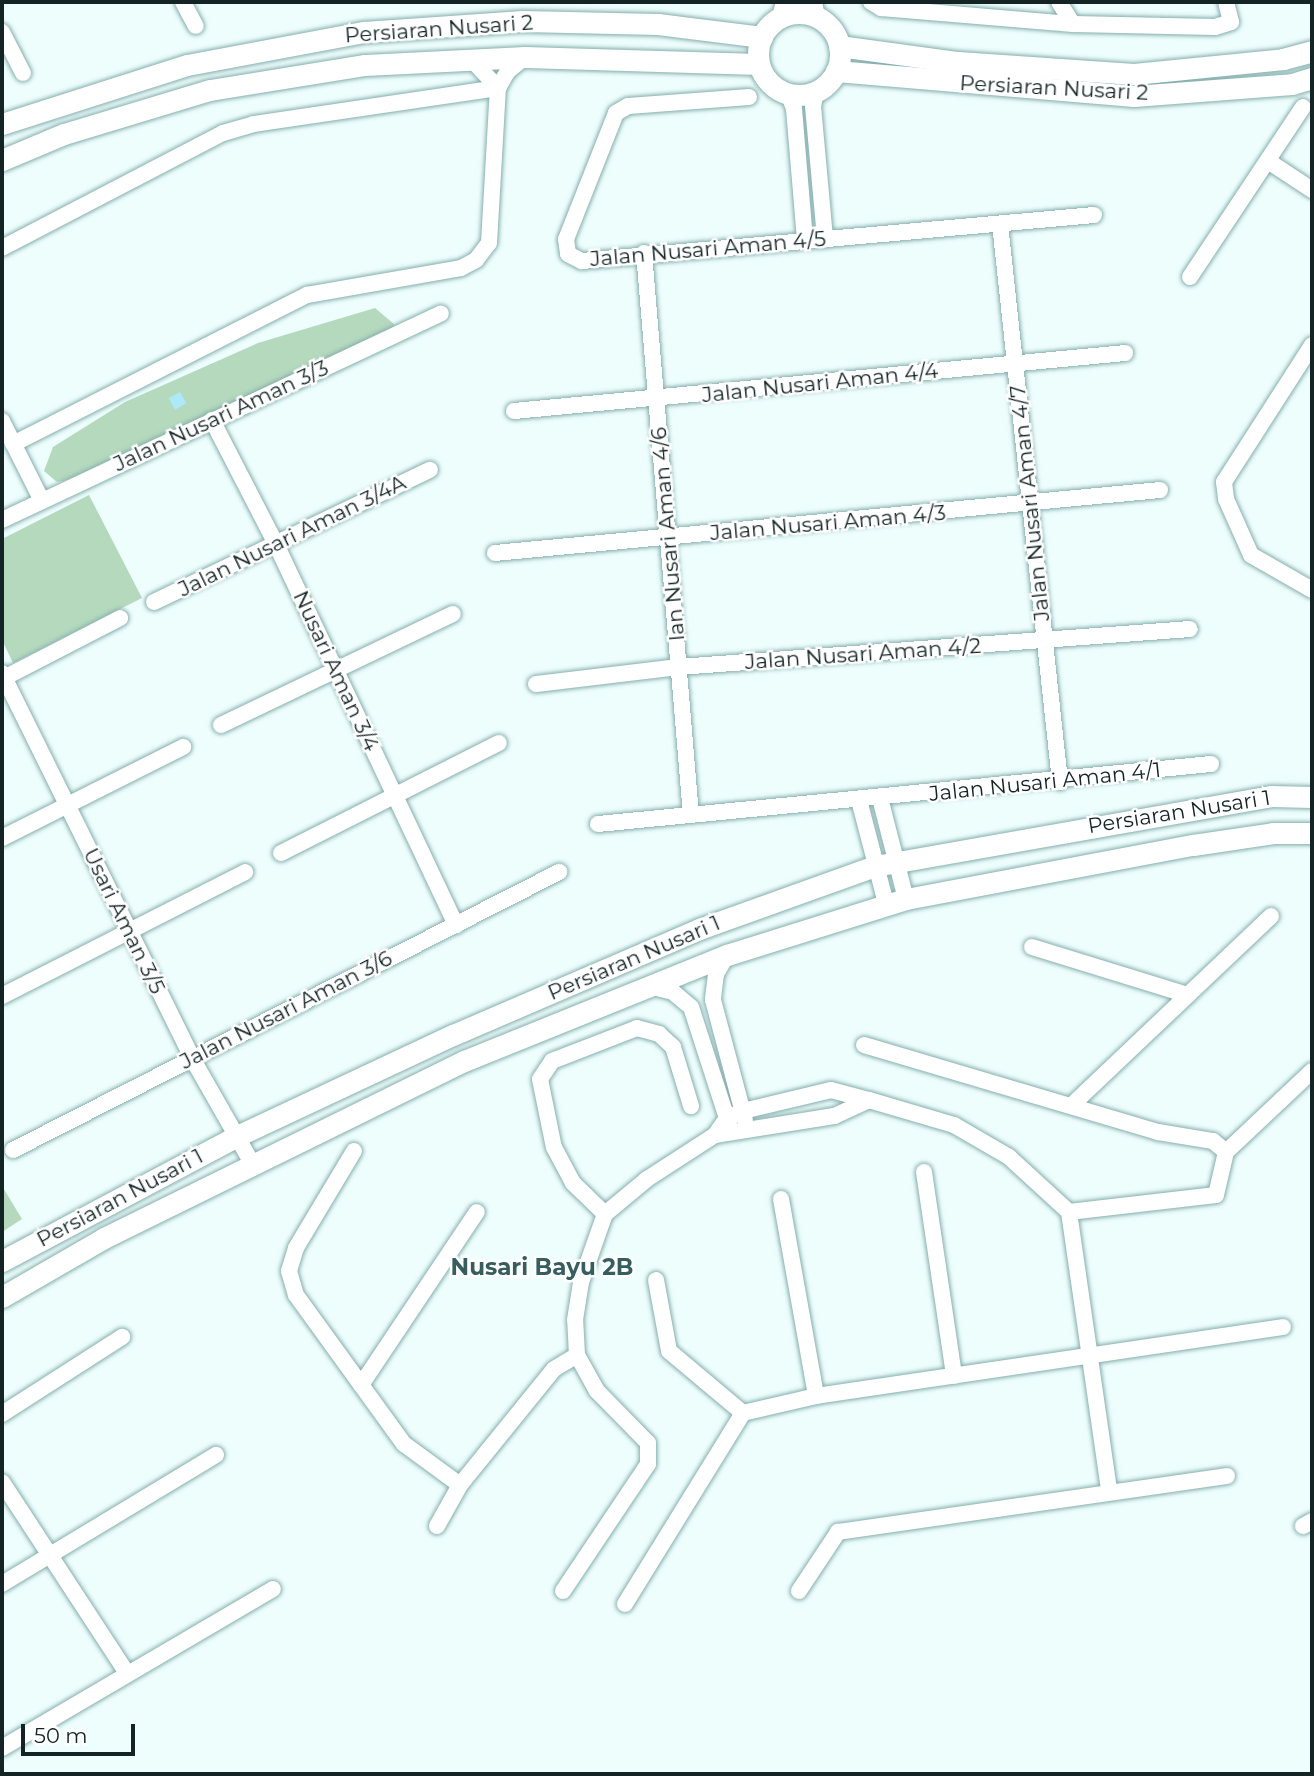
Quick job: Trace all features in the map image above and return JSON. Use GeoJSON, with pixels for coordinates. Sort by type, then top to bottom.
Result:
{"type":"FeatureCollection","features":[{"type":"Feature","properties":{"kind":"street"},"geometry":{"type":"LineString","coordinates":[[183,2],[196,26]]}},
{"type":"Feature","properties":{"kind":"street"},"geometry":{"type":"LineString","coordinates":[[871,2],[881,8],[1073,24],[1215,27],[1231,22],[1226,2]]}},
{"type":"Feature","properties":{"kind":"street"},"geometry":{"type":"LineString","coordinates":[[1059,2],[1073,24]]}},
{"type":"Feature","properties":{"kind":"street"},"geometry":{"type":"LineString","coordinates":[[805,240],[794,109],[788,93],[765,78],[759,64],[761,37],[782,10],[792,13],[816,9],[835,34],[839,46],[836,71],[816,91],[813,106],[825,239]]}},
{"type":"Feature","properties":{"kind":"street","name":"Persiaran Nusari 2"},"geometry":{"type":"LineString","coordinates":[[2,124],[187,65],[364,32],[523,21],[658,24],[761,37]]}},
{"type":"Feature","properties":{"kind":"street"},"geometry":{"type":"LineString","coordinates":[[2,32],[23,73]]}},
{"type":"Feature","properties":{"kind":"street","name":"Persiaran Nusari 2"},"geometry":{"type":"LineString","coordinates":[[839,46],[958,62],[1134,74],[1283,58],[1312,51]]}},
{"type":"Feature","properties":{"kind":"street"},"geometry":{"type":"LineString","coordinates":[[13,444],[307,295],[461,268],[476,260],[489,243],[498,88],[508,71],[525,57]]}},
{"type":"Feature","properties":{"kind":"street","name":"Persiaran Nusari 2"},"geometry":{"type":"LineString","coordinates":[[2,160],[64,134],[210,90],[365,65],[525,57],[759,64]]}},
{"type":"Feature","properties":{"kind":"street"},"geometry":{"type":"LineString","coordinates":[[472,60],[498,88]]}},
{"type":"Feature","properties":{"kind":"street","name":"Persiaran Nusari 2"},"geometry":{"type":"LineString","coordinates":[[836,71],[1134,96],[1292,84],[1312,78]]}},
{"type":"Feature","properties":{"kind":"street"},"geometry":{"type":"LineString","coordinates":[[2,248],[223,133],[254,124],[498,88]]}},
{"type":"Feature","properties":{"kind":"street"},"geometry":{"type":"LineString","coordinates":[[788,93],[816,91]]}},
{"type":"Feature","properties":{"kind":"street","name":"Jalan Nusari Aman 4/5"},"geometry":{"type":"LineString","coordinates":[[749,97],[628,106],[616,113],[565,247],[568,254],[582,261],[644,253],[1094,215]]}},
{"type":"Feature","properties":{"kind":"street"},"geometry":{"type":"LineString","coordinates":[[1190,277],[1303,107]]}},
{"type":"Feature","properties":{"kind":"street"},"geometry":{"type":"LineString","coordinates":[[1268,161],[1312,190]]}},
{"type":"Feature","properties":{"kind":"street","name":"Jalan Nusari Aman 4/7"},"geometry":{"type":"LineString","coordinates":[[1000,224],[1060,782]]}},
{"type":"Feature","properties":{"kind":"street","name":"lan Nusari Aman 4/6"},"geometry":{"type":"LineString","coordinates":[[644,253],[691,815]]}},
{"type":"Feature","properties":{"kind":"street","name":"Jalan Nusari Aman 3/3"},"geometry":{"type":"LineString","coordinates":[[2,520],[441,313]]}},
{"type":"Feature","properties":{"kind":"street"},"geometry":{"type":"LineString","coordinates":[[1312,345],[1224,482],[1244,544],[1258,559],[1312,590]]}},
{"type":"Feature","properties":{"kind":"street","name":"Jalan Nusari Aman 4/4"},"geometry":{"type":"LineString","coordinates":[[514,411],[1125,353]]}},
{"type":"Feature","properties":{"kind":"street","name":"Nusari Aman 3/4"},"geometry":{"type":"LineString","coordinates":[[212,420],[275,542],[456,925]]}},
{"type":"Feature","properties":{"kind":"street"},"geometry":{"type":"LineString","coordinates":[[2,421],[42,501]]}},
{"type":"Feature","properties":{"kind":"street","name":"Jalan Nusari Aman 3/4A"},"geometry":{"type":"LineString","coordinates":[[154,602],[430,470]]}},
{"type":"Feature","properties":{"kind":"street","name":"Jalan Nusari Aman 4/3"},"geometry":{"type":"LineString","coordinates":[[495,553],[1160,490]]}},
{"type":"Feature","properties":{"kind":"street"},"geometry":{"type":"LineString","coordinates":[[221,725],[453,614]]}},
{"type":"Feature","properties":{"kind":"street"},"geometry":{"type":"LineString","coordinates":[[2,677],[120,618]]}},
{"type":"Feature","properties":{"kind":"street","name":"Jalan Nusari Aman 4/2"},"geometry":{"type":"LineString","coordinates":[[536,684],[679,667],[1190,629]]}},
{"type":"Feature","properties":{"kind":"street","name":"Usari Aman 3/5"},"geometry":{"type":"LineString","coordinates":[[2,677],[192,1058],[253,1165]]}},
{"type":"Feature","properties":{"kind":"street"},"geometry":{"type":"LineString","coordinates":[[281,853],[499,743]]}},
{"type":"Feature","properties":{"kind":"street"},"geometry":{"type":"LineString","coordinates":[[2,838],[183,747]]}},
{"type":"Feature","properties":{"kind":"street","name":"Jalan Nusari Aman 4/1"},"geometry":{"type":"LineString","coordinates":[[859,800],[1060,782],[1211,764]]}},
{"type":"Feature","properties":{"kind":"street","name":"Persiaran Nusari 1"},"geometry":{"type":"LineString","coordinates":[[2,1261],[237,1136],[453,1035],[699,929],[885,864],[1271,796],[1312,797]]}},
{"type":"Feature","properties":{"kind":"street"},"geometry":{"type":"LineString","coordinates":[[880,798],[885,864]]}},
{"type":"Feature","properties":{"kind":"street"},"geometry":{"type":"LineString","coordinates":[[598,824],[859,800],[885,864],[896,901]]}},
{"type":"Feature","properties":{"kind":"street","name":"Persiaran Nusari 1"},"geometry":{"type":"LineString","coordinates":[[2,1297],[104,1238],[464,1061],[727,955],[896,901],[1273,832],[1312,833]]}},
{"type":"Feature","properties":{"kind":"street"},"geometry":{"type":"LineString","coordinates":[[2,996],[245,872]]}},
{"type":"Feature","properties":{"kind":"street","name":"Jalan Nusari Aman 3/6"},"geometry":{"type":"LineString","coordinates":[[13,1150],[559,872]]}},
{"type":"Feature","properties":{"kind":"street"},"geometry":{"type":"LineString","coordinates":[[1073,1104],[1271,916]]}},
{"type":"Feature","properties":{"kind":"street"},"geometry":{"type":"LineString","coordinates":[[1032,947],[1188,995]]}},
{"type":"Feature","properties":{"kind":"street"},"geometry":{"type":"LineString","coordinates":[[727,955],[716,974],[713,1000],[743,1111],[735,1126]]}},
{"type":"Feature","properties":{"kind":"street"},"geometry":{"type":"LineString","coordinates":[[649,986],[673,992],[691,1007],[735,1126]]}},
{"type":"Feature","properties":{"kind":"street"},"geometry":{"type":"LineString","coordinates":[[606,1214],[573,1183],[554,1147],[540,1079],[552,1061],[637,1028],[659,1034],[673,1047],[691,1106]]}},
{"type":"Feature","properties":{"kind":"street"},"geometry":{"type":"LineString","coordinates":[[864,1045],[1073,1104],[1158,1132],[1213,1141],[1226,1152]]}},
{"type":"Feature","properties":{"kind":"street"},"geometry":{"type":"LineString","coordinates":[[1069,1212],[1216,1195],[1226,1152],[1312,1071]]}},
{"type":"Feature","properties":{"kind":"street"},"geometry":{"type":"LineString","coordinates":[[743,1111],[831,1090],[954,1125],[1009,1157],[1069,1212],[1109,1490]]}},
{"type":"Feature","properties":{"kind":"street"},"geometry":{"type":"LineString","coordinates":[[563,1591],[648,1464],[648,1443],[597,1391],[577,1355],[581,1282],[606,1214],[647,1179],[715,1135],[735,1126],[834,1116],[869,1100]]}},
{"type":"Feature","properties":{"kind":"street"},"geometry":{"type":"LineString","coordinates":[[354,1151],[296,1248],[289,1271],[296,1295],[404,1444],[460,1485]]}},
{"type":"Feature","properties":{"kind":"street"},"geometry":{"type":"LineString","coordinates":[[924,1172],[954,1376]]}},
{"type":"Feature","properties":{"kind":"street"},"geometry":{"type":"LineString","coordinates":[[781,1199],[816,1396]]}},
{"type":"Feature","properties":{"kind":"street"},"geometry":{"type":"LineString","coordinates":[[361,1385],[477,1212]]}},
{"type":"Feature","properties":{"kind":"street"},"geometry":{"type":"LineString","coordinates":[[656,1280],[669,1351],[743,1413]]}},
{"type":"Feature","properties":{"kind":"street"},"geometry":{"type":"LineString","coordinates":[[625,1604],[743,1413],[816,1396],[1283,1327]]}},
{"type":"Feature","properties":{"kind":"street"},"geometry":{"type":"LineString","coordinates":[[2,1415],[122,1337]]}},
{"type":"Feature","properties":{"kind":"street"},"geometry":{"type":"LineString","coordinates":[[437,1527],[460,1485],[554,1369],[577,1355]]}},
{"type":"Feature","properties":{"kind":"street"},"geometry":{"type":"LineString","coordinates":[[2,1584],[216,1455]]}},
{"type":"Feature","properties":{"kind":"street"},"geometry":{"type":"LineString","coordinates":[[799,1591],[838,1532],[1109,1490],[1227,1476]]}},
{"type":"Feature","properties":{"kind":"street"},"geometry":{"type":"LineString","coordinates":[[2,1482],[127,1673]]}},
{"type":"Feature","properties":{"kind":"street"},"geometry":{"type":"LineString","coordinates":[[2,1748],[273,1589]]}},
{"type":"Feature","properties":{"kind":"green space"},"geometry":{"type":"Polygon","coordinates":[[[375,308],[395,325],[378,337],[67,480],[57,482],[44,471],[53,447],[125,402],[258,343],[375,308]]]}},
{"type":"Feature","properties":{"kind":"green space"},"geometry":{"type":"Polygon","coordinates":[[[89,495],[142,598],[13,663],[2,640],[2,539],[89,495]]]}},
{"type":"Feature","properties":{"kind":"green space"},"geometry":{"type":"Polygon","coordinates":[[[2,1186],[22,1219],[2,1232],[2,1186]]]}},
{"type":"Feature","properties":{"kind":"building"},"geometry":{"type":"Polygon","coordinates":[[[180,392],[186,403],[175,410],[169,398],[180,392]]]}},
{"type":"Feature","properties":{"kind":"district","name":"Nusari Bayu 2B"},"geometry":{"type":"Point","coordinates":[542,1267]}}]}
